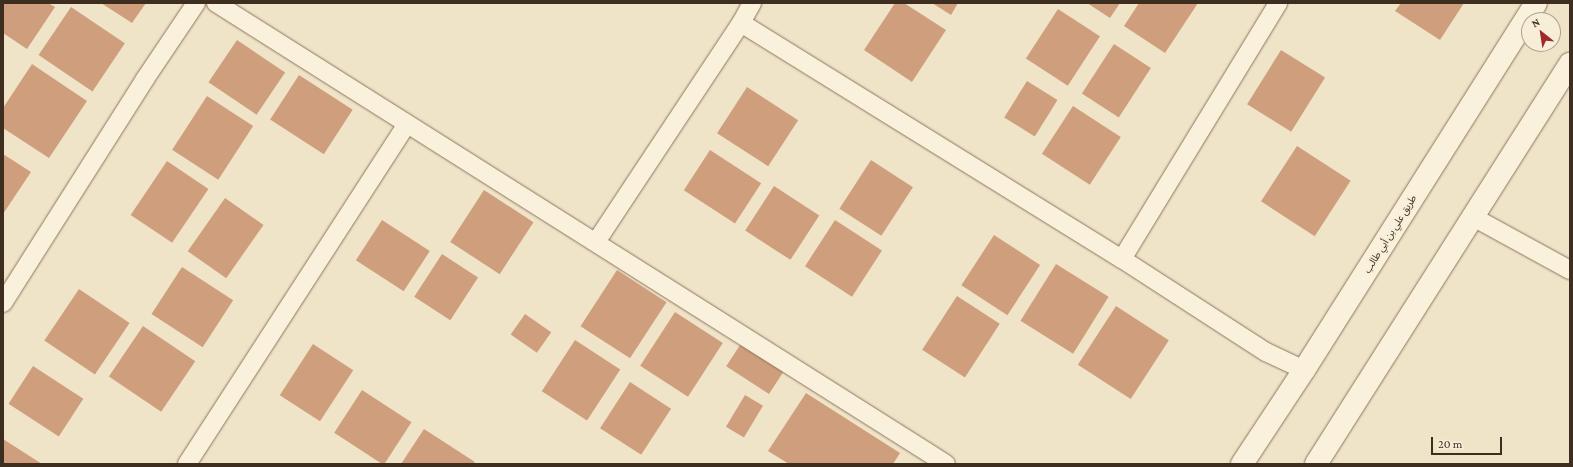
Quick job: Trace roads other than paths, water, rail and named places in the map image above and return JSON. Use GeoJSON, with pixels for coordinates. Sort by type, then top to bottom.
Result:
{"type":"FeatureCollection","features":[{"type":"Feature","properties":{"kind":"main road","name":"طريق علي بن أبي طالب"},"geometry":{"type":"LineString","coordinates":[[1242,464],[1304,370],[1536,3]]}},
{"type":"Feature","properties":{"kind":"main road"},"geometry":{"type":"LineString","coordinates":[[1316,464],[1570,64]]}},
{"type":"Feature","properties":{"kind":"street"},"geometry":{"type":"LineString","coordinates":[[3,303],[141,86],[196,3]]}},
{"type":"Feature","properties":{"kind":"street"},"geometry":{"type":"LineString","coordinates":[[216,3],[946,464]]}},
{"type":"Feature","properties":{"kind":"street"},"geometry":{"type":"LineString","coordinates":[[596,242],[741,23],[752,3]]}},
{"type":"Feature","properties":{"kind":"street"},"geometry":{"type":"LineString","coordinates":[[1122,259],[1278,3]]}},
{"type":"Feature","properties":{"kind":"street"},"geometry":{"type":"LineString","coordinates":[[741,23],[1122,259],[1266,352],[1304,370]]}},
{"type":"Feature","properties":{"kind":"street"},"geometry":{"type":"LineString","coordinates":[[187,464],[407,124]]}},
{"type":"Feature","properties":{"kind":"street"},"geometry":{"type":"LineString","coordinates":[[1473,218],[1570,270]]}}]}
